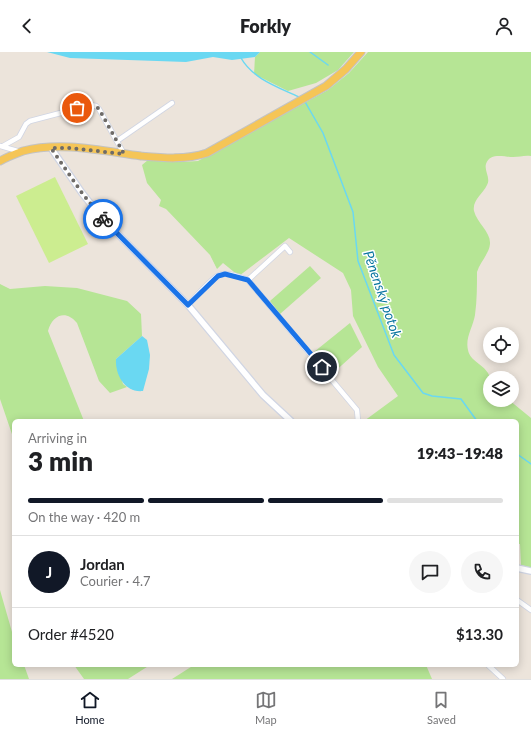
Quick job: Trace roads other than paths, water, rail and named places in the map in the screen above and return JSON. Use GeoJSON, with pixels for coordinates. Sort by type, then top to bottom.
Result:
{"type":"FeatureCollection","features":[{"type":"Feature","properties":{"kind":"main road"},"geometry":{"type":"LineString","coordinates":[[0,161],[21,152],[51,148],[70,148],[178,159],[208,153],[326,86],[346,69],[361,52]]}},
{"type":"Feature","properties":{"kind":"street"},"geometry":{"type":"LineString","coordinates":[[117,141],[172,103]]}},
{"type":"Feature","properties":{"kind":"street"},"geometry":{"type":"LineString","coordinates":[[2,146],[19,137],[26,124],[30,121],[91,105],[96,106],[99,109],[124,154]]}},
{"type":"Feature","properties":{"kind":"street"},"geometry":{"type":"LineString","coordinates":[[2,146],[21,152]]}},
{"type":"Feature","properties":{"kind":"street"},"geometry":{"type":"LineString","coordinates":[[51,148],[82,193],[101,217],[188,305],[263,395],[289,419]]}},
{"type":"Feature","properties":{"kind":"street"},"geometry":{"type":"LineString","coordinates":[[248,280],[285,246],[290,252]]}},
{"type":"Feature","properties":{"kind":"street"},"geometry":{"type":"LineString","coordinates":[[188,305],[218,276],[229,275],[248,280],[357,410],[358,419]]}},
{"type":"Feature","properties":{"kind":"street"},"geometry":{"type":"LineString","coordinates":[[519,568],[531,571]]}},
{"type":"Feature","properties":{"kind":"street"},"geometry":{"type":"LineString","coordinates":[[519,601],[531,610]]}},
{"type":"Feature","properties":{"kind":"street"},"geometry":{"type":"LineString","coordinates":[[490,667],[502,679]]}},
{"type":"Feature","properties":{"kind":"water"},"geometry":{"type":"Polygon","coordinates":[[[47,52],[260,52],[255,57],[232,60],[213,57],[186,62],[70,58],[47,52]]]}},
{"type":"Feature","properties":{"kind":"water"},"geometry":{"type":"Polygon","coordinates":[[[142,336],[147,340],[150,355],[149,369],[143,391],[137,391],[126,386],[122,382],[117,371],[116,359],[142,336]]]}},
{"type":"Feature","properties":{"kind":"waterway"},"geometry":{"type":"LineString","coordinates":[[310,52],[328,65]]}},
{"type":"Feature","properties":{"kind":"waterway","name":"Pěnenský potok"},"geometry":{"type":"LineString","coordinates":[[241,58],[252,72],[259,77],[299,97]]}},
{"type":"Feature","properties":{"kind":"waterway","name":"Pěnenský potok"},"geometry":{"type":"LineString","coordinates":[[304,100],[323,133],[353,212],[358,261],[394,355],[423,393],[432,396],[461,399],[476,419]]}},
{"type":"Feature","properties":{"kind":"waterway","name":"Pěnenský potok"},"geometry":{"type":"LineString","coordinates":[[519,455],[531,464]]}}]}
